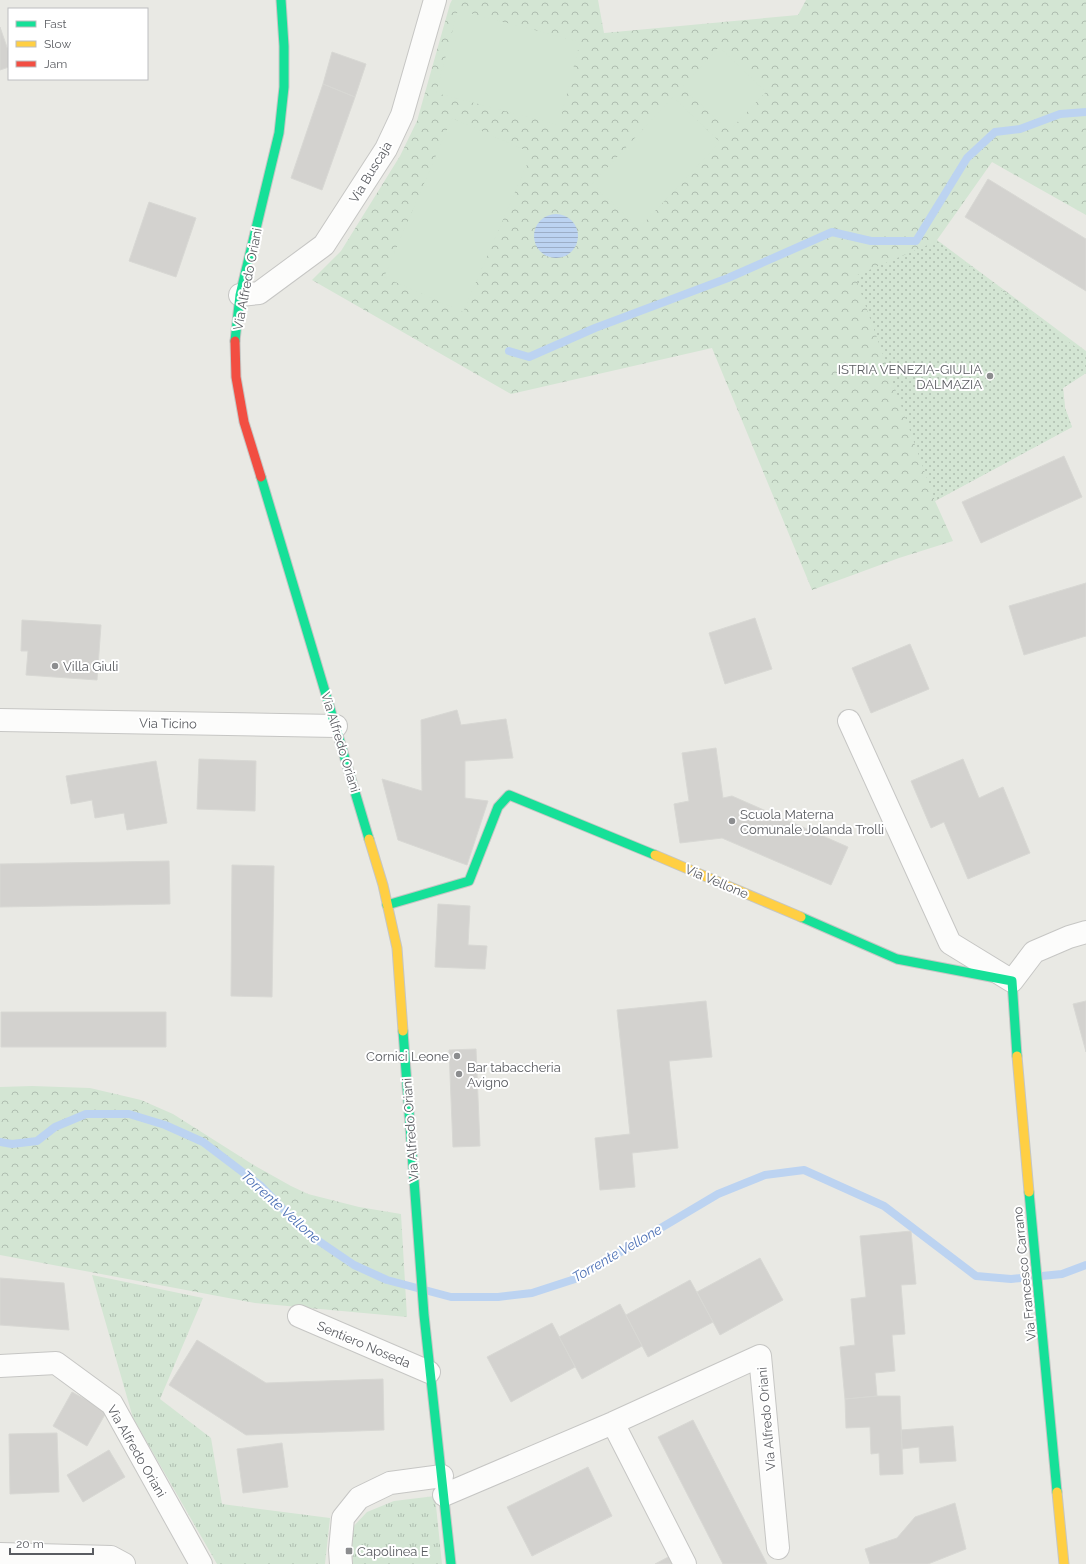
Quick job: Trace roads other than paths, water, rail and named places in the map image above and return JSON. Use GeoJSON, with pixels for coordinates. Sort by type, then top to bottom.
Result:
{"type":"FeatureCollection","features":[{"type":"Feature","properties":{"kind":"street","name":"Via Alfredo Oriani"},"geometry":{"type":"LineString","coordinates":[[281,0],[284,46],[284,87],[279,133],[240,295],[235,336],[236,377],[244,422],[336,726],[388,905],[397,948],[424,1315],[451,1564]]}},
{"type":"Feature","properties":{"kind":"street","name":"Via Buscaja"},"geometry":{"type":"LineString","coordinates":[[240,295],[259,293],[324,245],[386,149],[402,115],[435,0]]}},
{"type":"Feature","properties":{"kind":"street","name":"Via Ticino"},"geometry":{"type":"LineString","coordinates":[[0,720],[336,726]]}},
{"type":"Feature","properties":{"kind":"street"},"geometry":{"type":"LineString","coordinates":[[849,721],[950,943],[1012,981],[1034,952],[1069,937],[1086,932]]}},
{"type":"Feature","properties":{"kind":"street","name":"Via Vellone"},"geometry":{"type":"LineString","coordinates":[[388,905],[469,881],[498,807],[509,794],[688,868],[897,959],[1012,981]]}},
{"type":"Feature","properties":{"kind":"street","name":"Via Francesco Carrano"},"geometry":{"type":"LineString","coordinates":[[1012,981],[1018,1079],[1064,1564]]}},
{"type":"Feature","properties":{"kind":"street","name":"Sentiero Noseda"},"geometry":{"type":"LineString","coordinates":[[299,1316],[429,1372]]}},
{"type":"Feature","properties":{"kind":"street","name":"Via Alfredo Oriani"},"geometry":{"type":"LineString","coordinates":[[443,1486],[613,1423],[760,1356],[778,1548]]}},
{"type":"Feature","properties":{"kind":"street","name":"Via Alfredo Oriani"},"geometry":{"type":"LineString","coordinates":[[0,1366],[56,1363],[112,1404],[201,1564]]}},
{"type":"Feature","properties":{"kind":"street"},"geometry":{"type":"LineString","coordinates":[[613,1423],[685,1564]]}},
{"type":"Feature","properties":{"kind":"street"},"geometry":{"type":"LineString","coordinates":[[341,1564],[340,1550],[343,1518],[359,1498],[390,1483],[443,1486]]}},
{"type":"Feature","properties":{"kind":"street"},"geometry":{"type":"LineString","coordinates":[[0,1554],[111,1557],[124,1564]]}},
{"type":"Feature","properties":{"kind":"water"},"geometry":{"type":"Polygon","coordinates":[[[556,214],[568,218],[574,224],[578,236],[574,248],[568,254],[556,258],[544,254],[538,248],[534,236],[538,224],[544,218],[556,214]]]}},
{"type":"Feature","properties":{"kind":"waterway"},"geometry":{"type":"LineString","coordinates":[[509,351],[529,357],[595,328],[728,278],[832,232],[871,241],[916,241],[967,158],[995,132],[1020,129],[1060,114],[1086,112]]}},
{"type":"Feature","properties":{"kind":"waterway","name":"Torrente Vellone"},"geometry":{"type":"LineString","coordinates":[[0,1142],[12,1144],[37,1141],[55,1127],[86,1114],[129,1114],[165,1125],[203,1142],[261,1186],[304,1231],[354,1265],[387,1280],[451,1297],[498,1297],[532,1293],[575,1279],[718,1194],[765,1175],[804,1170],[884,1206],[976,1276],[1011,1279],[1062,1274],[1086,1265]]}},
{"type":"Feature","properties":{"kind":"place","name":"ISTRIA VENEZIA-GIULIA DALMAZIA"},"geometry":{"type":"Point","coordinates":[990,376]}},
{"type":"Feature","properties":{"kind":"place","name":"Villa Giuli"},"geometry":{"type":"Point","coordinates":[55,666]}},
{"type":"Feature","properties":{"kind":"place","name":"Scuola Materna Comunale Jolanda Trolli"},"geometry":{"type":"Point","coordinates":[732,821]}},
{"type":"Feature","properties":{"kind":"place","name":"Cornici Leone"},"geometry":{"type":"Point","coordinates":[457,1056]}},
{"type":"Feature","properties":{"kind":"place","name":"Bar tabaccheria Avigno"},"geometry":{"type":"Point","coordinates":[459,1074]}},
{"type":"Feature","properties":{"kind":"place","name":"Capolinea E"},"geometry":{"type":"Point","coordinates":[349,1551]}}]}
